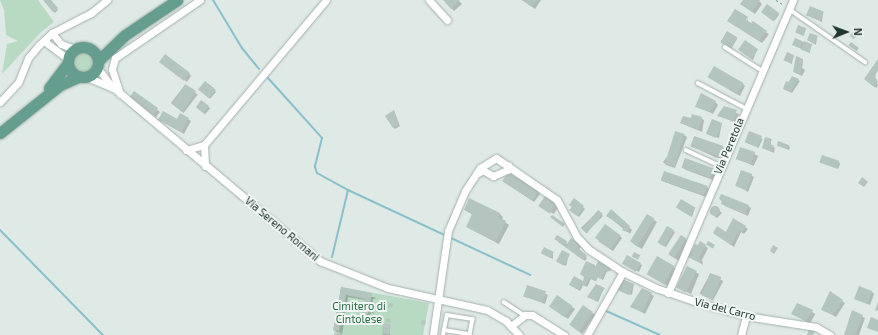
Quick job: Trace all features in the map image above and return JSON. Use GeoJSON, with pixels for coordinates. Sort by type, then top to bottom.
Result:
{"type":"FeatureCollection","features":[{"type":"Feature","properties":{"kind":"main road"},"geometry":{"type":"LineString","coordinates":[[31,107],[57,80],[75,49],[89,49],[125,35],[177,0]]}},
{"type":"Feature","properties":{"kind":"main road"},"geometry":{"type":"LineString","coordinates":[[1,132],[60,85],[82,77],[98,64],[125,35]]}},
{"type":"Feature","properties":{"kind":"main road"},"geometry":{"type":"LineString","coordinates":[[89,49],[98,64]]}},
{"type":"Feature","properties":{"kind":"main road"},"geometry":{"type":"LineString","coordinates":[[68,62],[70,71],[82,77]]}},
{"type":"Feature","properties":{"kind":"street"},"geometry":{"type":"LineString","coordinates":[[0,102],[18,83],[31,54],[52,33],[91,13],[107,0]]}},
{"type":"Feature","properties":{"kind":"street"},"geometry":{"type":"LineString","coordinates":[[117,92],[112,69],[115,58],[200,0]]}},
{"type":"Feature","properties":{"kind":"street"},"geometry":{"type":"LineString","coordinates":[[186,150],[204,145],[326,0]]}},
{"type":"Feature","properties":{"kind":"street"},"geometry":{"type":"LineString","coordinates":[[429,0],[447,20]]}},
{"type":"Feature","properties":{"kind":"street","name":"Via Peretola"},"geometry":{"type":"LineString","coordinates":[[668,293],[761,70],[793,0]]}},
{"type":"Feature","properties":{"kind":"street"},"geometry":{"type":"LineString","coordinates":[[52,33],[62,44],[75,49]]}},
{"type":"Feature","properties":{"kind":"street"},"geometry":{"type":"LineString","coordinates":[[44,41],[68,62]]}},
{"type":"Feature","properties":{"kind":"street"},"geometry":{"type":"LineString","coordinates":[[98,64],[117,92]]}},
{"type":"Feature","properties":{"kind":"street"},"geometry":{"type":"LineString","coordinates":[[82,77],[117,92]]}},
{"type":"Feature","properties":{"kind":"street","name":"Via Sereno Romani"},"geometry":{"type":"LineString","coordinates":[[117,92],[320,261],[388,288],[487,310],[511,326],[519,335]]}},
{"type":"Feature","properties":{"kind":"street"},"geometry":{"type":"LineString","coordinates":[[204,145],[205,166]]}},
{"type":"Feature","properties":{"kind":"street"},"geometry":{"type":"LineString","coordinates":[[433,335],[447,235],[462,196],[480,168],[496,158],[508,165],[507,170],[493,176],[483,170],[476,175]]}},
{"type":"Feature","properties":{"kind":"street","name":"Via del Carro"},"geometry":{"type":"LineString","coordinates":[[508,165],[557,200],[577,237],[588,249],[623,272],[668,293],[746,316],[816,328],[830,335]]}},
{"type":"Feature","properties":{"kind":"street"},"geometry":{"type":"LineString","coordinates":[[587,335],[623,272]]}},
{"type":"Feature","properties":{"kind":"street"},"geometry":{"type":"LineString","coordinates":[[511,326],[525,315],[538,317],[564,335]]}},
{"type":"Feature","properties":{"kind":"street"},"geometry":{"type":"LineString","coordinates":[[741,335],[746,316]]}},
{"type":"Feature","properties":{"kind":"lane"},"geometry":{"type":"LineString","coordinates":[[788,9],[865,62]]}},
{"type":"Feature","properties":{"kind":"lane"},"geometry":{"type":"LineString","coordinates":[[725,47],[761,70]]}},
{"type":"Feature","properties":{"kind":"lane"},"geometry":{"type":"LineString","coordinates":[[698,83],[745,108]]}},
{"type":"Feature","properties":{"kind":"lane"},"geometry":{"type":"LineString","coordinates":[[686,150],[721,166]]}},
{"type":"Feature","properties":{"kind":"lane"},"geometry":{"type":"LineString","coordinates":[[504,302],[525,315]]}},
{"type":"Feature","properties":{"kind":"lane"},"geometry":{"type":"LineString","coordinates":[[443,335],[445,324],[447,315],[472,319],[470,335],[444,330]]}},
{"type":"Feature","properties":{"kind":"lane"},"geometry":{"type":"LineString","coordinates":[[435,323],[445,324]]}},
{"type":"Feature","properties":{"kind":"path"},"geometry":{"type":"LineString","coordinates":[[776,0],[788,9]]}},
{"type":"Feature","properties":{"kind":"green space"},"geometry":{"type":"Polygon","coordinates":[[[0,0],[38,0],[54,22],[41,32],[2,74],[7,44],[18,41],[6,35],[4,10],[0,0]]]}},
{"type":"Feature","properties":{"kind":"green space"},"geometry":{"type":"Polygon","coordinates":[[[83,52],[91,55],[94,63],[91,71],[83,74],[75,71],[72,63],[75,55],[83,52]]]}},
{"type":"Feature","properties":{"kind":"green space","name":"Cimitero di Cintolese"},"geometry":{"type":"Polygon","coordinates":[[[341,287],[429,303],[423,335],[334,335],[341,287]]]}},
{"type":"Feature","properties":{"kind":"building"},"geometry":{"type":"Polygon","coordinates":[[[43,0],[51,0],[58,8],[53,12],[43,0]]]}},
{"type":"Feature","properties":{"kind":"building"},"geometry":{"type":"Polygon","coordinates":[[[443,0],[460,0],[451,9],[443,0]]]}},
{"type":"Feature","properties":{"kind":"building"},"geometry":{"type":"Polygon","coordinates":[[[522,0],[537,0],[532,7],[522,0]]]}},
{"type":"Feature","properties":{"kind":"building"},"geometry":{"type":"Polygon","coordinates":[[[743,0],[760,0],[752,12],[740,4],[743,0]]]}},
{"type":"Feature","properties":{"kind":"building"},"geometry":{"type":"Polygon","coordinates":[[[767,4],[779,13],[773,21],[761,12],[767,4]]]}},
{"type":"Feature","properties":{"kind":"building"},"geometry":{"type":"Polygon","coordinates":[[[810,6],[824,12],[820,21],[806,15],[810,6]]]}},
{"type":"Feature","properties":{"kind":"building"},"geometry":{"type":"Polygon","coordinates":[[[735,9],[748,17],[746,20],[751,23],[753,21],[767,31],[759,41],[727,21],[735,9]]]}},
{"type":"Feature","properties":{"kind":"building"},"geometry":{"type":"Polygon","coordinates":[[[798,25],[806,28],[804,36],[795,32],[798,25]]]}},
{"type":"Feature","properties":{"kind":"building"},"geometry":{"type":"Polygon","coordinates":[[[854,30],[859,33],[854,39],[850,36],[854,30]]]}},
{"type":"Feature","properties":{"kind":"building"},"geometry":{"type":"Polygon","coordinates":[[[727,31],[737,37],[731,48],[720,42],[727,31]]]}},
{"type":"Feature","properties":{"kind":"building"},"geometry":{"type":"Polygon","coordinates":[[[810,33],[818,36],[815,44],[807,40],[810,33]]]}},
{"type":"Feature","properties":{"kind":"building"},"geometry":{"type":"Polygon","coordinates":[[[795,38],[802,41],[800,48],[792,45],[795,38]]]}},
{"type":"Feature","properties":{"kind":"building"},"geometry":{"type":"Polygon","coordinates":[[[745,40],[758,49],[751,59],[738,50],[745,40]]]}},
{"type":"Feature","properties":{"kind":"building"},"geometry":{"type":"Polygon","coordinates":[[[804,41],[812,44],[809,53],[801,49],[804,41]]]}},
{"type":"Feature","properties":{"kind":"building"},"geometry":{"type":"Polygon","coordinates":[[[851,42],[859,48],[857,51],[849,45],[851,42]]]}},
{"type":"Feature","properties":{"kind":"building"},"geometry":{"type":"Polygon","coordinates":[[[787,52],[794,55],[791,63],[783,60],[787,52]]]}},
{"type":"Feature","properties":{"kind":"building"},"geometry":{"type":"Polygon","coordinates":[[[165,54],[190,73],[184,81],[159,62],[165,54]]]}},
{"type":"Feature","properties":{"kind":"building"},"geometry":{"type":"Polygon","coordinates":[[[796,56],[803,59],[801,75],[793,72],[796,56]]]}},
{"type":"Feature","properties":{"kind":"building"},"geometry":{"type":"Polygon","coordinates":[[[878,59],[878,71],[874,76],[878,81],[874,87],[864,79],[878,59]]]}},
{"type":"Feature","properties":{"kind":"building"},"geometry":{"type":"Polygon","coordinates":[[[714,66],[743,83],[737,94],[708,77],[714,66]]]}},
{"type":"Feature","properties":{"kind":"building"},"geometry":{"type":"Polygon","coordinates":[[[792,76],[799,79],[790,92],[783,89],[786,81],[789,82],[792,76]]]}},
{"type":"Feature","properties":{"kind":"building"},"geometry":{"type":"Polygon","coordinates":[[[205,81],[216,90],[209,98],[198,90],[205,81]]]}},
{"type":"Feature","properties":{"kind":"building"},"geometry":{"type":"Polygon","coordinates":[[[185,84],[196,91],[183,111],[172,104],[185,84]]]}},
{"type":"Feature","properties":{"kind":"building"},"geometry":{"type":"Polygon","coordinates":[[[134,91],[158,108],[153,115],[130,97],[134,91]]]}},
{"type":"Feature","properties":{"kind":"building"},"geometry":{"type":"Polygon","coordinates":[[[701,93],[716,101],[710,112],[695,107],[701,93]]]}},
{"type":"Feature","properties":{"kind":"building"},"geometry":{"type":"Polygon","coordinates":[[[201,100],[209,106],[203,113],[196,107],[201,100]]]}},
{"type":"Feature","properties":{"kind":"building"},"geometry":{"type":"Polygon","coordinates":[[[724,106],[737,110],[733,121],[717,116],[724,106]]]}},
{"type":"Feature","properties":{"kind":"building"},"geometry":{"type":"Polygon","coordinates":[[[394,110],[399,124],[393,128],[385,116],[394,110]]]}},
{"type":"Feature","properties":{"kind":"building"},"geometry":{"type":"Polygon","coordinates":[[[163,111],[177,119],[180,113],[189,118],[182,132],[158,120],[163,111]]]}},
{"type":"Feature","properties":{"kind":"building"},"geometry":{"type":"Polygon","coordinates":[[[692,114],[702,117],[699,130],[680,123],[683,116],[691,118],[692,114]]]}},
{"type":"Feature","properties":{"kind":"building"},"geometry":{"type":"Polygon","coordinates":[[[712,119],[722,123],[716,138],[706,134],[712,119]]]}},
{"type":"Feature","properties":{"kind":"building"},"geometry":{"type":"Polygon","coordinates":[[[675,131],[685,134],[675,166],[665,164],[675,131]]]}},
{"type":"Feature","properties":{"kind":"building"},"geometry":{"type":"Polygon","coordinates":[[[749,131],[762,136],[758,147],[745,142],[749,131]]]}},
{"type":"Feature","properties":{"kind":"building"},"geometry":{"type":"Polygon","coordinates":[[[694,136],[723,146],[720,156],[690,146],[694,136]]]}},
{"type":"Feature","properties":{"kind":"building"},"geometry":{"type":"Polygon","coordinates":[[[765,137],[772,139],[770,144],[774,146],[772,152],[762,148],[765,137]]]}},
{"type":"Feature","properties":{"kind":"building"},"geometry":{"type":"Polygon","coordinates":[[[778,141],[789,145],[787,149],[777,146],[778,141]]]}},
{"type":"Feature","properties":{"kind":"building"},"geometry":{"type":"Polygon","coordinates":[[[740,147],[755,152],[751,164],[736,159],[740,147]]]}},
{"type":"Feature","properties":{"kind":"building"},"geometry":{"type":"Polygon","coordinates":[[[822,155],[839,161],[836,168],[819,163],[822,155]]]}},
{"type":"Feature","properties":{"kind":"building"},"geometry":{"type":"Polygon","coordinates":[[[685,158],[713,168],[710,178],[682,167],[685,158]]]}},
{"type":"Feature","properties":{"kind":"building"},"geometry":{"type":"Polygon","coordinates":[[[741,170],[752,174],[746,190],[735,186],[741,170]]]}},
{"type":"Feature","properties":{"kind":"building"},"geometry":{"type":"Polygon","coordinates":[[[664,171],[707,186],[704,195],[661,180],[664,171]]]}},
{"type":"Feature","properties":{"kind":"building"},"geometry":{"type":"Polygon","coordinates":[[[508,172],[539,191],[533,200],[502,181],[508,172]]]}},
{"type":"Feature","properties":{"kind":"building"},"geometry":{"type":"Polygon","coordinates":[[[862,177],[868,182],[864,187],[858,183],[862,177]]]}},
{"type":"Feature","properties":{"kind":"building"},"geometry":{"type":"Polygon","coordinates":[[[721,194],[749,205],[745,214],[721,204],[722,201],[719,199],[721,194]]]}},
{"type":"Feature","properties":{"kind":"building"},"geometry":{"type":"Polygon","coordinates":[[[545,196],[557,204],[550,214],[538,206],[545,196]]]}},
{"type":"Feature","properties":{"kind":"building"},"geometry":{"type":"Polygon","coordinates":[[[469,198],[500,213],[498,217],[506,221],[496,242],[466,227],[472,214],[464,210],[469,198]]]}},
{"type":"Feature","properties":{"kind":"building"},"geometry":{"type":"Polygon","coordinates":[[[574,198],[584,206],[577,216],[569,210],[572,207],[569,205],[574,198]]]}},
{"type":"Feature","properties":{"kind":"building"},"geometry":{"type":"Polygon","coordinates":[[[681,199],[696,208],[690,216],[676,208],[681,199]]]}},
{"type":"Feature","properties":{"kind":"building"},"geometry":{"type":"Polygon","coordinates":[[[713,206],[717,206],[719,207],[719,215],[713,216],[710,213],[710,209],[713,206]]]}},
{"type":"Feature","properties":{"kind":"building"},"geometry":{"type":"Polygon","coordinates":[[[611,209],[630,226],[627,232],[622,230],[624,227],[606,216],[611,209]]]}},
{"type":"Feature","properties":{"kind":"building"},"geometry":{"type":"Polygon","coordinates":[[[598,210],[603,214],[587,233],[582,229],[598,210]]]}},
{"type":"Feature","properties":{"kind":"building"},"geometry":{"type":"Polygon","coordinates":[[[647,214],[655,219],[638,246],[630,241],[647,214]]]}},
{"type":"Feature","properties":{"kind":"building"},"geometry":{"type":"Polygon","coordinates":[[[552,215],[565,224],[563,227],[550,217],[552,215]]]}},
{"type":"Feature","properties":{"kind":"building"},"geometry":{"type":"Polygon","coordinates":[[[733,218],[746,226],[742,232],[739,230],[731,245],[713,233],[717,226],[726,232],[733,218]]]}},
{"type":"Feature","properties":{"kind":"building"},"geometry":{"type":"Polygon","coordinates":[[[605,224],[620,235],[610,249],[595,238],[605,224]]]}},
{"type":"Feature","properties":{"kind":"building"},"geometry":{"type":"Polygon","coordinates":[[[667,226],[674,230],[664,246],[658,242],[667,226]]]}},
{"type":"Feature","properties":{"kind":"building"},"geometry":{"type":"Polygon","coordinates":[[[557,235],[567,241],[565,245],[554,239],[557,235]]]}},
{"type":"Feature","properties":{"kind":"building"},"geometry":{"type":"Polygon","coordinates":[[[681,235],[687,239],[674,258],[668,254],[681,235]]]}},
{"type":"Feature","properties":{"kind":"building"},"geometry":{"type":"Polygon","coordinates":[[[571,238],[580,244],[578,248],[587,256],[583,260],[565,247],[571,238]]]}},
{"type":"Feature","properties":{"kind":"building"},"geometry":{"type":"Polygon","coordinates":[[[700,241],[706,245],[699,258],[702,259],[700,263],[688,257],[695,244],[698,245],[700,241]]]}},
{"type":"Feature","properties":{"kind":"building"},"geometry":{"type":"Polygon","coordinates":[[[708,241],[715,245],[713,248],[706,244],[708,241]]]}},
{"type":"Feature","properties":{"kind":"building"},"geometry":{"type":"Polygon","coordinates":[[[773,245],[778,248],[774,254],[770,251],[773,245]]]}},
{"type":"Feature","properties":{"kind":"building"},"geometry":{"type":"Polygon","coordinates":[[[544,247],[554,252],[551,258],[541,253],[544,247]]]}},
{"type":"Feature","properties":{"kind":"building"},"geometry":{"type":"Polygon","coordinates":[[[562,250],[570,254],[564,266],[556,262],[562,250]]]}},
{"type":"Feature","properties":{"kind":"building"},"geometry":{"type":"Polygon","coordinates":[[[634,252],[640,255],[638,260],[632,256],[634,252]]]}},
{"type":"Feature","properties":{"kind":"building"},"geometry":{"type":"Polygon","coordinates":[[[627,255],[641,263],[636,272],[622,264],[627,255]]]}},
{"type":"Feature","properties":{"kind":"building"},"geometry":{"type":"Polygon","coordinates":[[[657,256],[674,266],[664,284],[646,274],[657,256]]]}},
{"type":"Feature","properties":{"kind":"building"},"geometry":{"type":"Polygon","coordinates":[[[599,259],[609,264],[607,267],[610,269],[608,272],[605,270],[601,279],[597,277],[595,281],[589,278],[585,286],[581,284],[579,290],[569,285],[574,276],[583,281],[584,277],[580,274],[586,261],[595,265],[595,268],[599,259]]]}},
{"type":"Feature","properties":{"kind":"building"},"geometry":{"type":"Polygon","coordinates":[[[687,266],[697,271],[686,292],[676,287],[687,266]]]}},
{"type":"Feature","properties":{"kind":"building"},"geometry":{"type":"Polygon","coordinates":[[[710,273],[721,277],[713,300],[702,296],[710,273]]]}},
{"type":"Feature","properties":{"kind":"building"},"geometry":{"type":"Polygon","coordinates":[[[622,279],[634,284],[629,295],[617,290],[622,279]]]}},
{"type":"Feature","properties":{"kind":"building"},"geometry":{"type":"Polygon","coordinates":[[[596,284],[605,288],[596,301],[587,297],[596,284]]]}},
{"type":"Feature","properties":{"kind":"building"},"geometry":{"type":"Polygon","coordinates":[[[527,285],[546,291],[542,303],[523,296],[527,285]]]}},
{"type":"Feature","properties":{"kind":"building"},"geometry":{"type":"Polygon","coordinates":[[[859,286],[872,291],[867,304],[854,299],[859,286]]]}},
{"type":"Feature","properties":{"kind":"building"},"geometry":{"type":"Polygon","coordinates":[[[341,287],[372,293],[368,314],[362,314],[365,299],[346,295],[339,331],[333,330],[341,287]]]}},
{"type":"Feature","properties":{"kind":"building"},"geometry":{"type":"Polygon","coordinates":[[[642,288],[652,293],[642,312],[630,307],[642,288]]]}},
{"type":"Feature","properties":{"kind":"building"},"geometry":{"type":"Polygon","coordinates":[[[830,291],[843,300],[833,315],[821,310],[830,291]]]}},
{"type":"Feature","properties":{"kind":"building"},"geometry":{"type":"Polygon","coordinates":[[[557,295],[573,306],[565,317],[549,306],[557,295]]]}},
{"type":"Feature","properties":{"kind":"building"},"geometry":{"type":"Polygon","coordinates":[[[878,302],[878,311],[875,310],[878,302]]]}},
{"type":"Feature","properties":{"kind":"building"},"geometry":{"type":"Polygon","coordinates":[[[389,303],[393,304],[392,308],[388,307],[389,303]]]}},
{"type":"Feature","properties":{"kind":"building"},"geometry":{"type":"Polygon","coordinates":[[[797,303],[813,310],[806,321],[791,314],[797,303]]]}},
{"type":"Feature","properties":{"kind":"building"},"geometry":{"type":"Polygon","coordinates":[[[583,305],[593,312],[579,332],[569,325],[583,305]]]}},
{"type":"Feature","properties":{"kind":"building"},"geometry":{"type":"Polygon","coordinates":[[[852,310],[863,315],[855,335],[844,335],[852,310]]]}},
{"type":"Feature","properties":{"kind":"building"},"geometry":{"type":"Polygon","coordinates":[[[871,317],[878,320],[878,332],[867,328],[871,317]]]}},
{"type":"Feature","properties":{"kind":"building"},"geometry":{"type":"Polygon","coordinates":[[[386,318],[391,319],[390,323],[386,322],[386,318]]]}},
{"type":"Feature","properties":{"kind":"building"},"geometry":{"type":"Polygon","coordinates":[[[422,320],[426,321],[425,325],[421,324],[422,320]]]}},
{"type":"Feature","properties":{"kind":"building"},"geometry":{"type":"Polygon","coordinates":[[[383,323],[391,324],[390,335],[382,334],[383,323]]]}},
{"type":"Feature","properties":{"kind":"building"},"geometry":{"type":"Polygon","coordinates":[[[809,329],[815,331],[813,335],[807,335],[809,329]]]}},
{"type":"Feature","properties":{"kind":"building"},"geometry":{"type":"Polygon","coordinates":[[[339,331],[343,335],[335,335],[339,331]]]}},
{"type":"Feature","properties":{"kind":"waterway"},"geometry":{"type":"LineString","coordinates":[[213,0],[242,48],[259,69]]}},
{"type":"Feature","properties":{"kind":"waterway"},"geometry":{"type":"LineString","coordinates":[[268,78],[322,138],[315,167],[317,173],[348,190],[332,257]]}},
{"type":"Feature","properties":{"kind":"waterway"},"geometry":{"type":"LineString","coordinates":[[348,190],[530,275]]}},
{"type":"Feature","properties":{"kind":"waterway"},"geometry":{"type":"LineString","coordinates":[[0,230],[103,335]]}},
{"type":"Feature","properties":{"kind":"waterway"},"geometry":{"type":"LineString","coordinates":[[604,310],[660,335]]}}]}
